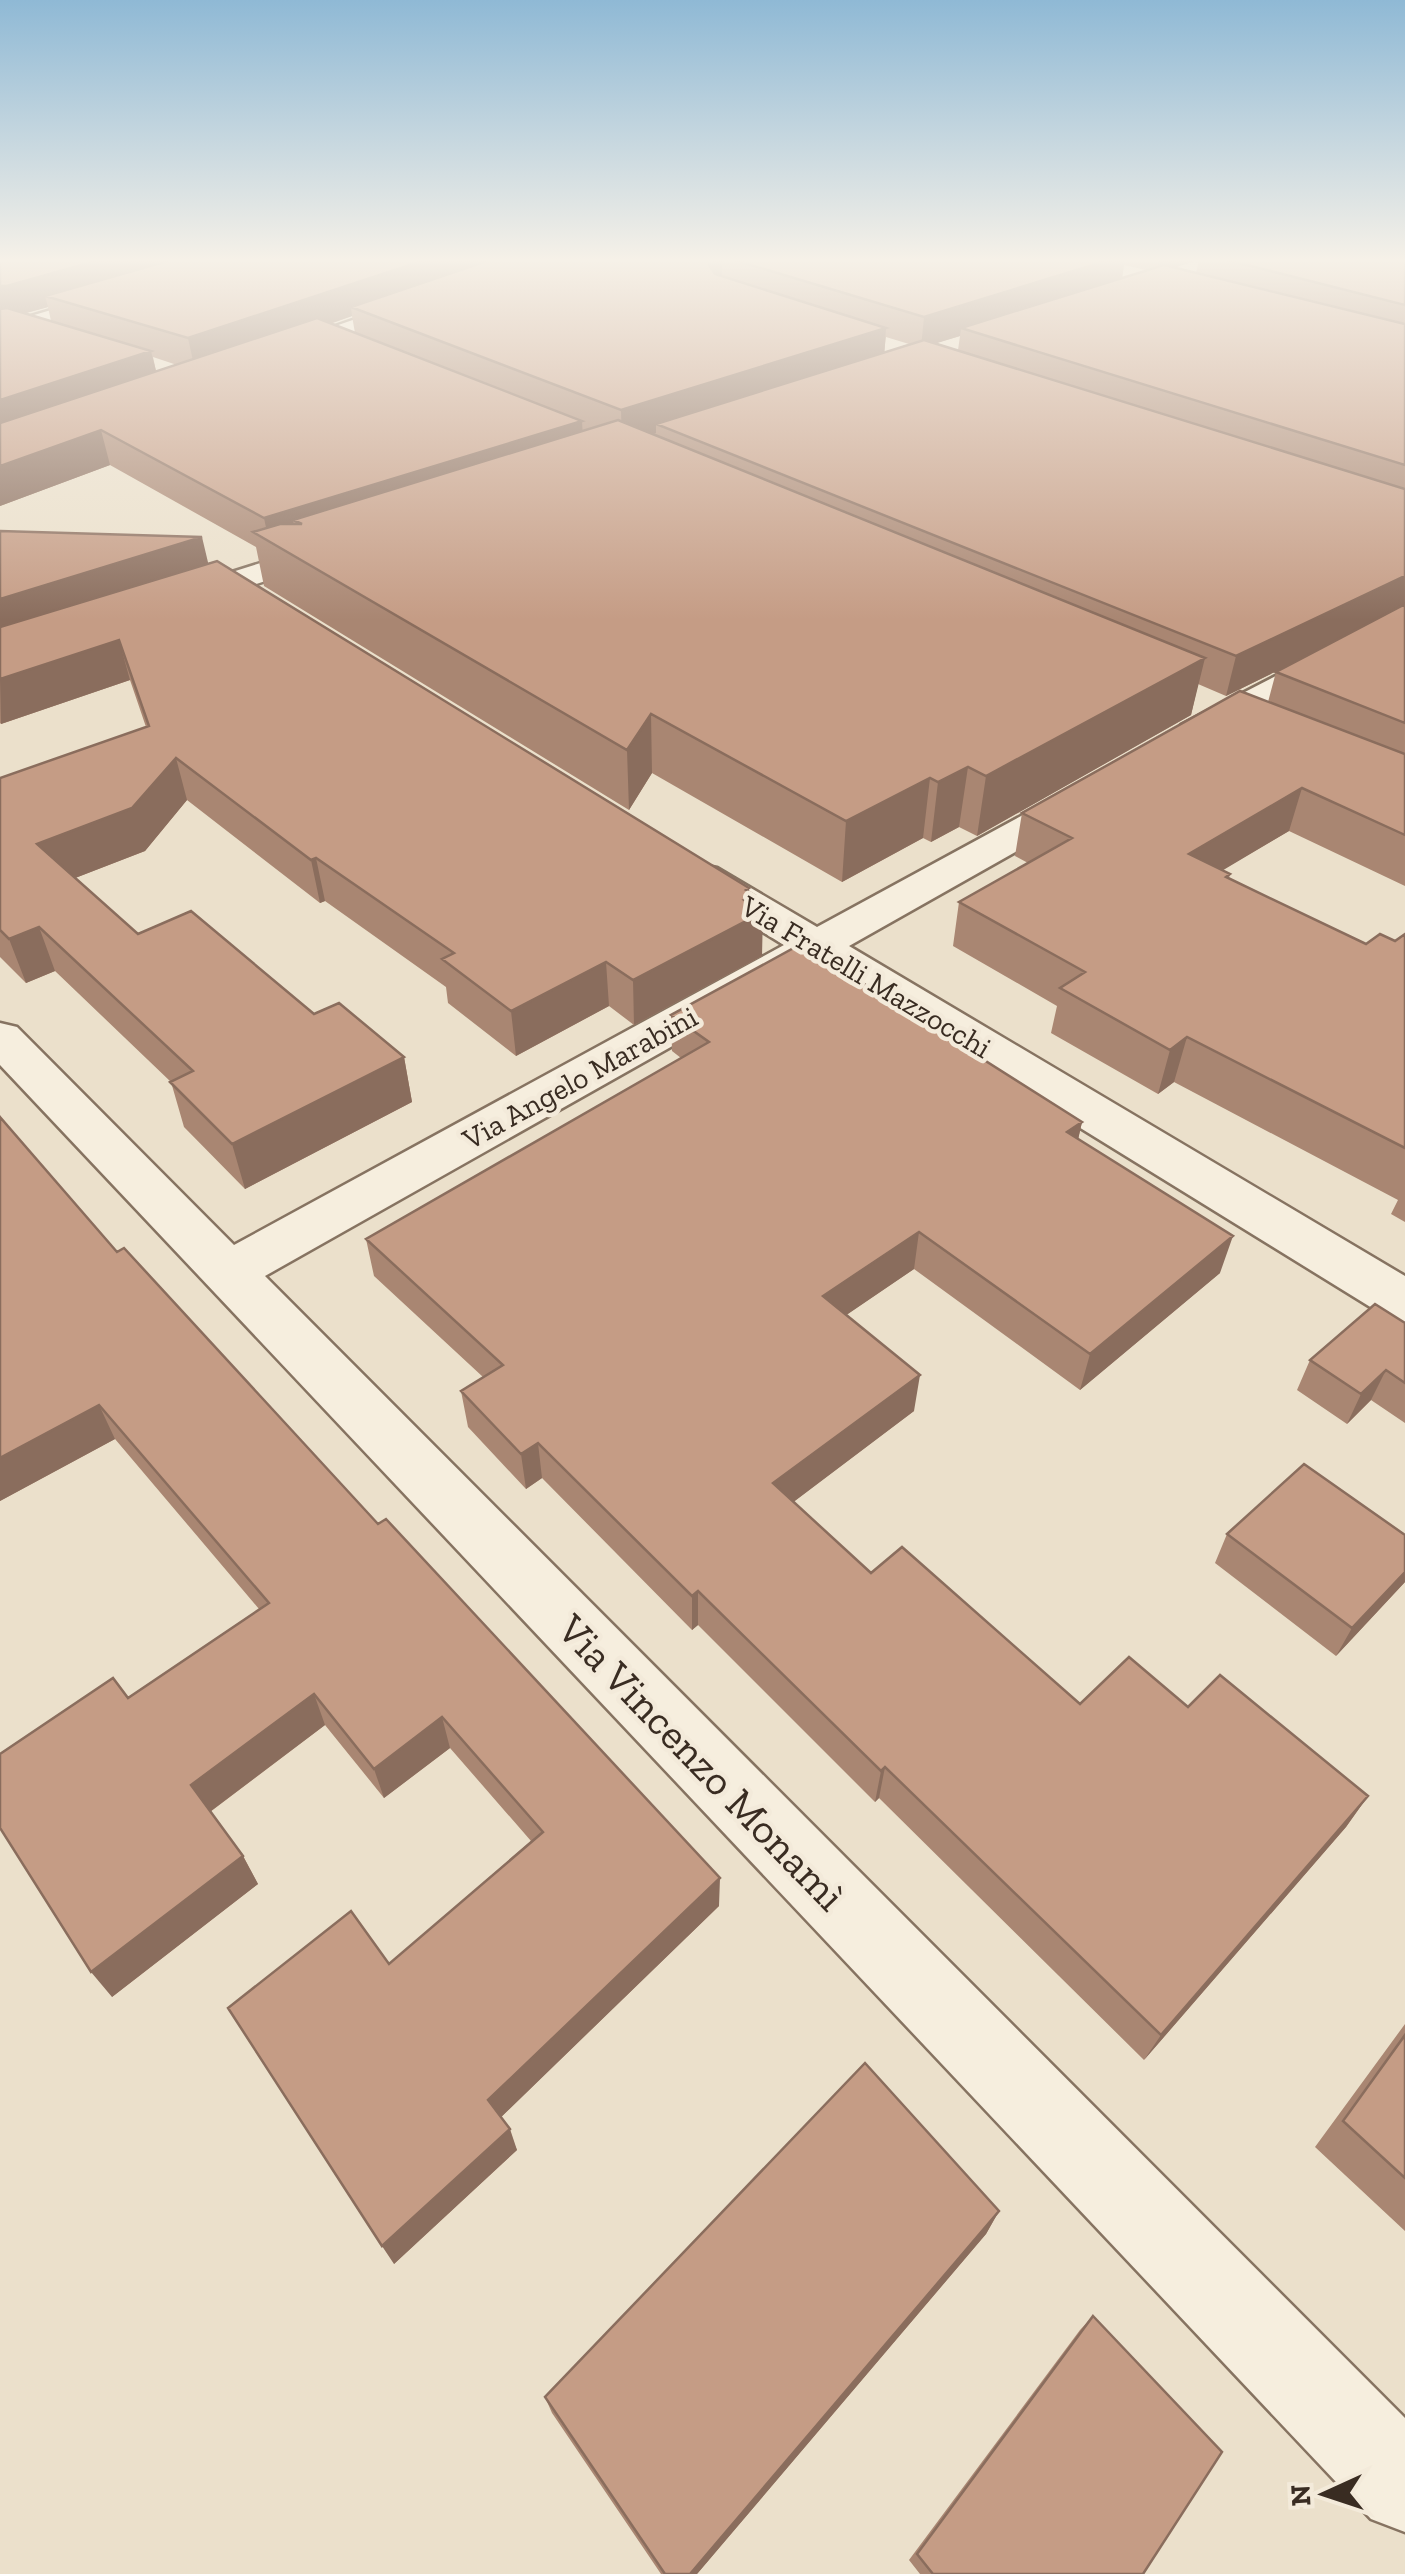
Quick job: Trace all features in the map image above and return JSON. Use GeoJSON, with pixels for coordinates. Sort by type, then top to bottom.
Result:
{"type":"FeatureCollection","features":[{"type":"Feature","properties":{"kind":"street"},"geometry":{"type":"LineString","coordinates":[[141,612],[359,541]]}},
{"type":"Feature","properties":{"kind":"street"},"geometry":{"type":"LineString","coordinates":[[229,583],[280,614]]}},
{"type":"Feature","properties":{"kind":"street","name":"Via Angelo Marabini"},"geometry":{"type":"LineString","coordinates":[[227,1273],[1405,619]]}},
{"type":"Feature","properties":{"kind":"street","name":"Via Fratelli Mazzocchi"},"geometry":{"type":"LineString","coordinates":[[666,854],[1405,1302]]}},
{"type":"Feature","properties":{"kind":"street","name":"Via Vincenzo Monamì"},"geometry":{"type":"LineString","coordinates":[[0,1037],[1405,2485]]}},
{"type":"Feature","properties":{"kind":"building"},"geometry":{"type":"Polygon","coordinates":[[[0,380],[61,380],[0,400],[0,380]]]}},
{"type":"Feature","properties":{"kind":"building"},"geometry":{"type":"Polygon","coordinates":[[[129,380],[477,380],[582,421],[264,518],[101,430],[0,466],[0,423],[129,380]]]}},
{"type":"Feature","properties":{"kind":"building"},"geometry":{"type":"Polygon","coordinates":[[[543,380],[718,380],[621,410],[543,380]]]}},
{"type":"Feature","properties":{"kind":"building"},"geometry":{"type":"Polygon","coordinates":[[[796,380],[1054,380],[1405,489],[1405,576],[1236,656],[656,424],[796,380]]]}},
{"type":"Feature","properties":{"kind":"building"},"geometry":{"type":"Polygon","coordinates":[[[1130,380],[1405,380],[1405,465],[1130,380]]]}},
{"type":"Feature","properties":{"kind":"building"},"geometry":{"type":"Polygon","coordinates":[[[618,420],[1205,658],[986,776],[968,767],[938,782],[930,778],[846,821],[651,714],[627,750],[253,532],[280,524],[302,524],[293,520],[618,420]]]}},
{"type":"Feature","properties":{"kind":"building"},"geometry":{"type":"Polygon","coordinates":[[[0,531],[202,537],[0,599],[0,531]]]}},
{"type":"Feature","properties":{"kind":"building"},"geometry":{"type":"Polygon","coordinates":[[[217,561],[749,888],[746,890],[754,895],[744,900],[763,912],[633,980],[606,962],[511,1011],[442,959],[454,953],[316,858],[311,860],[176,758],[132,808],[37,844],[138,934],[191,911],[314,1014],[339,1003],[404,1057],[232,1144],[170,1082],[193,1071],[39,927],[9,939],[0,930],[0,778],[149,726],[119,640],[0,679],[0,627],[217,561]]]}},
{"type":"Feature","properties":{"kind":"building"},"geometry":{"type":"Polygon","coordinates":[[[1405,604],[1405,723],[1276,672],[1405,604]]]}},
{"type":"Feature","properties":{"kind":"building"},"geometry":{"type":"Polygon","coordinates":[[[1240,691],[1405,754],[1405,835],[1302,788],[1189,854],[1230,874],[1226,877],[1366,944],[1380,934],[1395,941],[1405,934],[1405,1148],[1187,1037],[1170,1050],[1060,988],[1085,972],[959,902],[1072,838],[1022,813],[1240,691]]]}},
{"type":"Feature","properties":{"kind":"building"},"geometry":{"type":"Polygon","coordinates":[[[801,944],[1082,1122],[1067,1132],[1233,1236],[1090,1354],[919,1232],[823,1296],[920,1375],[773,1483],[871,1573],[902,1547],[1080,1704],[1129,1657],[1188,1707],[1220,1675],[1368,1796],[1161,2035],[885,1767],[881,1771],[698,1591],[692,1596],[538,1443],[521,1454],[461,1391],[503,1365],[366,1239],[709,1042],[671,1015],[801,944]]]}},
{"type":"Feature","properties":{"kind":"building"},"geometry":{"type":"Polygon","coordinates":[[[0,1117],[117,1252],[124,1248],[378,1524],[386,1519],[720,1878],[488,2100],[510,2129],[382,2246],[228,2008],[351,1911],[389,1964],[543,1832],[442,1717],[374,1769],[314,1694],[191,1785],[243,1856],[91,1972],[0,1828],[0,1754],[113,1678],[128,1698],[269,1603],[99,1405],[0,1458],[0,1117]]]}},
{"type":"Feature","properties":{"kind":"building"},"geometry":{"type":"Polygon","coordinates":[[[1375,1304],[1405,1323],[1405,1383],[1386,1370],[1361,1394],[1310,1360],[1375,1304]]]}},
{"type":"Feature","properties":{"kind":"building"},"geometry":{"type":"Polygon","coordinates":[[[1304,1464],[1405,1535],[1405,1572],[1352,1628],[1227,1534],[1304,1464]]]}},
{"type":"Feature","properties":{"kind":"building"},"geometry":{"type":"Polygon","coordinates":[[[1405,2035],[1405,2178],[1343,2121],[1405,2035]]]}},
{"type":"Feature","properties":{"kind":"building"},"geometry":{"type":"Polygon","coordinates":[[[865,2063],[999,2211],[690,2574],[665,2574],[545,2397],[865,2063]]]}},
{"type":"Feature","properties":{"kind":"building"},"geometry":{"type":"Polygon","coordinates":[[[1093,2316],[1222,2452],[1143,2574],[933,2574],[917,2554],[1093,2316]]]}}]}
